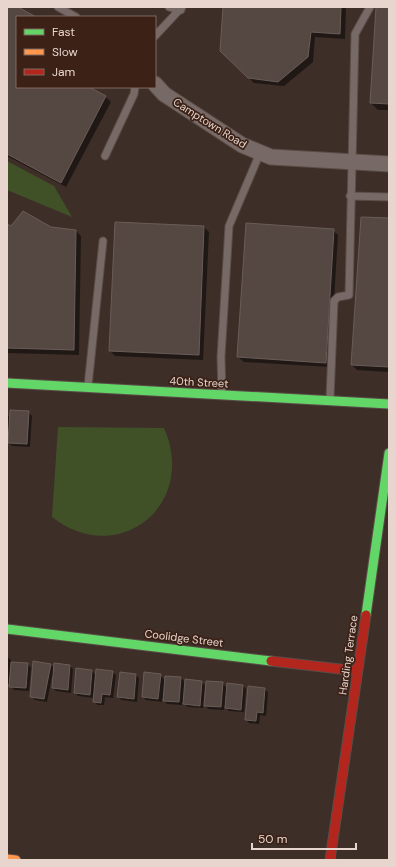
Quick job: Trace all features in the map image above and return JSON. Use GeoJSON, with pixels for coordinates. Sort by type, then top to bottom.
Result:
{"type":"FeatureCollection","features":[{"type":"Feature","properties":{"kind":"street","name":"Camptown Road"},"geometry":{"type":"LineString","coordinates":[[156,85],[170,99],[242,145],[271,157],[389,164]]}},
{"type":"Feature","properties":{"kind":"street","name":"40th Street"},"geometry":{"type":"LineString","coordinates":[[7,383],[389,404]]}},
{"type":"Feature","properties":{"kind":"street","name":"Harding Terrace"},"geometry":{"type":"LineString","coordinates":[[330,860],[389,453]]}},
{"type":"Feature","properties":{"kind":"street","name":"Coolidge Street"},"geometry":{"type":"LineString","coordinates":[[7,629],[358,672]]}},
{"type":"Feature","properties":{"kind":"street"},"geometry":{"type":"LineString","coordinates":[[7,859],[16,860]]}},
{"type":"Feature","properties":{"kind":"lane"},"geometry":{"type":"LineString","coordinates":[[58,7],[74,16]]}},
{"type":"Feature","properties":{"kind":"lane"},"geometry":{"type":"LineString","coordinates":[[169,7],[181,8]]}},
{"type":"Feature","properties":{"kind":"lane"},"geometry":{"type":"LineString","coordinates":[[330,400],[334,300],[338,297],[349,295],[350,196],[353,162],[352,125],[355,34],[370,7]]}},
{"type":"Feature","properties":{"kind":"lane"},"geometry":{"type":"LineString","coordinates":[[156,35],[181,8]]}},
{"type":"Feature","properties":{"kind":"lane"},"geometry":{"type":"LineString","coordinates":[[105,156],[134,94],[135,88]]}},
{"type":"Feature","properties":{"kind":"lane"},"geometry":{"type":"LineString","coordinates":[[222,395],[221,357],[229,226],[260,153]]}},
{"type":"Feature","properties":{"kind":"lane"},"geometry":{"type":"LineString","coordinates":[[350,196],[389,197]]}},
{"type":"Feature","properties":{"kind":"lane"},"geometry":{"type":"LineString","coordinates":[[88,388],[104,241]]}},
{"type":"Feature","properties":{"kind":"green space"},"geometry":{"type":"Polygon","coordinates":[[[7,161],[54,186],[72,217],[7,190],[7,161]]]}},
{"type":"Feature","properties":{"kind":"green space"},"geometry":{"type":"Polygon","coordinates":[[[58,427],[164,428],[172,456],[170,482],[161,504],[146,521],[125,532],[102,536],[77,531],[52,517],[58,427]]]}},
{"type":"Feature","properties":{"kind":"building"},"geometry":{"type":"Polygon","coordinates":[[[7,7],[18,7],[34,16],[16,16],[16,88],[91,88],[106,96],[61,183],[7,154],[7,7]]]}},
{"type":"Feature","properties":{"kind":"building"},"geometry":{"type":"Polygon","coordinates":[[[223,7],[341,7],[340,34],[311,32],[308,57],[278,82],[248,78],[220,51],[223,7]]]}},
{"type":"Feature","properties":{"kind":"building"},"geometry":{"type":"Polygon","coordinates":[[[376,7],[389,7],[389,104],[370,103],[376,7]]]}},
{"type":"Feature","properties":{"kind":"building"},"geometry":{"type":"Polygon","coordinates":[[[23,211],[51,227],[76,230],[74,350],[7,348],[7,224],[11,226],[23,211]]]}},
{"type":"Feature","properties":{"kind":"building"},"geometry":{"type":"Polygon","coordinates":[[[361,217],[389,218],[389,367],[351,365],[361,217]]]}},
{"type":"Feature","properties":{"kind":"building"},"geometry":{"type":"Polygon","coordinates":[[[115,222],[204,226],[199,355],[109,351],[115,222]]]}},
{"type":"Feature","properties":{"kind":"building"},"geometry":{"type":"Polygon","coordinates":[[[246,223],[334,229],[326,363],[237,357],[246,223]]]}},
{"type":"Feature","properties":{"kind":"building"},"geometry":{"type":"Polygon","coordinates":[[[10,410],[29,411],[27,444],[8,443],[10,410]]]}},
{"type":"Feature","properties":{"kind":"building"},"geometry":{"type":"Polygon","coordinates":[[[33,661],[51,664],[44,699],[30,697],[33,661]]]}},
{"type":"Feature","properties":{"kind":"building"},"geometry":{"type":"Polygon","coordinates":[[[11,662],[28,663],[26,688],[9,687],[11,662]]]}},
{"type":"Feature","properties":{"kind":"building"},"geometry":{"type":"Polygon","coordinates":[[[54,663],[70,665],[68,690],[52,688],[54,663]]]}},
{"type":"Feature","properties":{"kind":"building"},"geometry":{"type":"Polygon","coordinates":[[[76,668],[92,670],[90,695],[74,693],[76,668]]]}},
{"type":"Feature","properties":{"kind":"building"},"geometry":{"type":"Polygon","coordinates":[[[96,669],[113,671],[110,695],[102,694],[101,703],[93,702],[96,669]]]}},
{"type":"Feature","properties":{"kind":"building"},"geometry":{"type":"Polygon","coordinates":[[[120,672],[136,674],[134,699],[117,697],[120,672]]]}},
{"type":"Feature","properties":{"kind":"building"},"geometry":{"type":"Polygon","coordinates":[[[144,672],[161,674],[158,699],[142,697],[144,672]]]}},
{"type":"Feature","properties":{"kind":"building"},"geometry":{"type":"Polygon","coordinates":[[[165,676],[181,677],[179,702],[163,701],[165,676]]]}},
{"type":"Feature","properties":{"kind":"building"},"geometry":{"type":"Polygon","coordinates":[[[185,679],[202,681],[200,706],[183,704],[185,679]]]}},
{"type":"Feature","properties":{"kind":"building"},"geometry":{"type":"Polygon","coordinates":[[[206,681],[223,682],[221,707],[204,706],[206,681]]]}},
{"type":"Feature","properties":{"kind":"building"},"geometry":{"type":"Polygon","coordinates":[[[227,683],[243,685],[241,710],[225,708],[227,683]]]}},
{"type":"Feature","properties":{"kind":"building"},"geometry":{"type":"Polygon","coordinates":[[[248,686],[265,688],[263,713],[257,712],[256,721],[245,720],[248,686]]]}},
{"type":"Feature","properties":{"kind":"traffic: fast"},"geometry":{"type":"LineString","coordinates":[[7,383],[389,404]]}},
{"type":"Feature","properties":{"kind":"traffic: fast"},"geometry":{"type":"LineString","coordinates":[[366,615],[389,453]]}},
{"type":"Feature","properties":{"kind":"traffic: fast"},"geometry":{"type":"LineString","coordinates":[[7,629],[271,661]]}},
{"type":"Feature","properties":{"kind":"traffic: slow"},"geometry":{"type":"LineString","coordinates":[[7,859],[16,860]]}},
{"type":"Feature","properties":{"kind":"traffic: jam"},"geometry":{"type":"LineString","coordinates":[[330,860],[366,615]]}},
{"type":"Feature","properties":{"kind":"traffic: jam"},"geometry":{"type":"LineString","coordinates":[[271,661],[357,671]]}}]}
